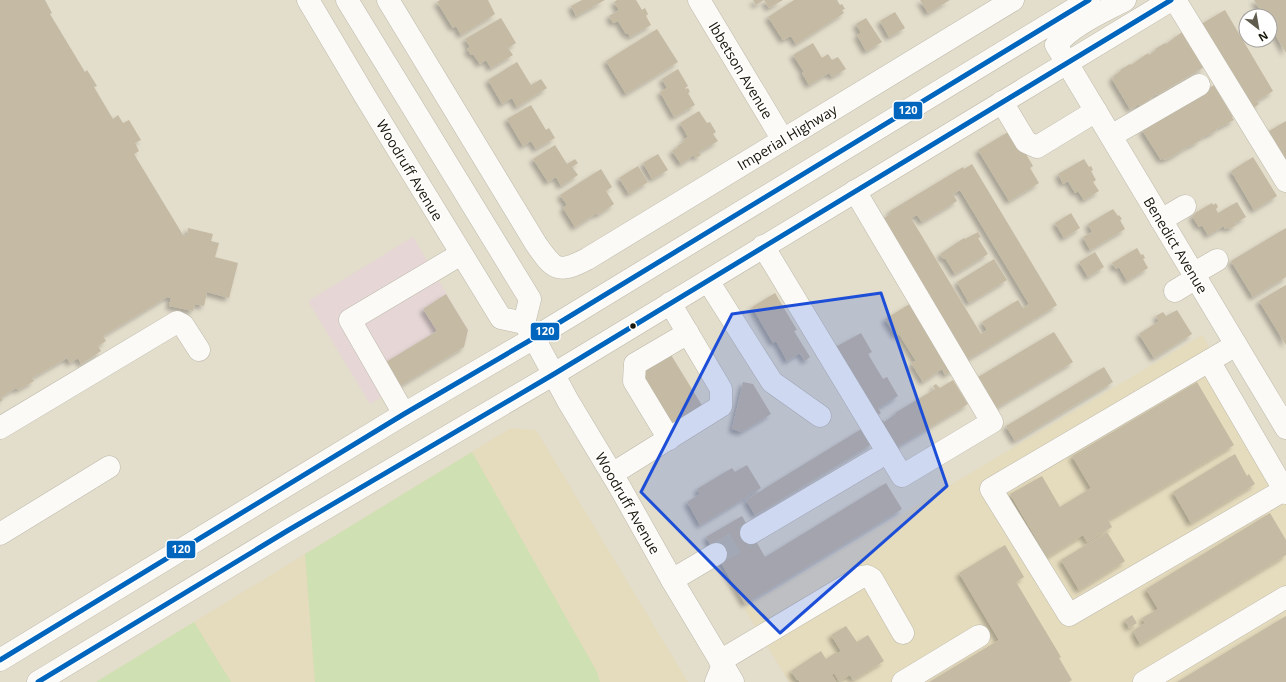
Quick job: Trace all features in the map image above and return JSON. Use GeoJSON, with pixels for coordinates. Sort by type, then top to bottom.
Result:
{"type":"FeatureCollection","features":[{"type":"Feature","properties":{"kind":"main road","name":"Woodruff Avenue"},"geometry":{"type":"LineString","coordinates":[[308,0],[500,318],[529,331],[568,401],[612,474],[723,673]]}},
{"type":"Feature","properties":{"kind":"main road"},"geometry":{"type":"LineString","coordinates":[[347,0],[530,299],[529,331]]}},
{"type":"Feature","properties":{"kind":"main road","name":"Imperial Highway"},"geometry":{"type":"LineString","coordinates":[[388,0],[536,244],[552,265],[565,269],[587,259],[1013,0]]}},
{"type":"Feature","properties":{"kind":"main road","name":"Ibbetson Avenue"},"geometry":{"type":"LineString","coordinates":[[699,0],[783,140]]}},
{"type":"Feature","properties":{"kind":"main road"},"geometry":{"type":"LineString","coordinates":[[0,660],[404,414],[529,331],[1088,0]]}},
{"type":"Feature","properties":{"kind":"main road","name":"Benedict Avenue"},"geometry":{"type":"LineString","coordinates":[[1125,0],[1079,26],[1063,37],[1056,45],[1286,426]]}},
{"type":"Feature","properties":{"kind":"main road"},"geometry":{"type":"LineString","coordinates":[[38,682],[286,530],[554,374],[1171,0]]}},
{"type":"Feature","properties":{"kind":"main road"},"geometry":{"type":"LineString","coordinates":[[1175,0],[1286,181]]}},
{"type":"Feature","properties":{"kind":"main road"},"geometry":{"type":"LineString","coordinates":[[1111,136],[1199,85]]}},
{"type":"Feature","properties":{"kind":"main road"},"geometry":{"type":"LineString","coordinates":[[1002,102],[1026,142],[1037,147],[1096,112]]}},
{"type":"Feature","properties":{"kind":"main road"},"geometry":{"type":"LineString","coordinates":[[763,246],[902,476],[992,422],[855,191]]}},
{"type":"Feature","properties":{"kind":"main road"},"geometry":{"type":"LineString","coordinates":[[1161,220],[1185,206]]}},
{"type":"Feature","properties":{"kind":"main road"},"geometry":{"type":"LineString","coordinates":[[404,414],[350,320],[461,254]]}},
{"type":"Feature","properties":{"kind":"main road"},"geometry":{"type":"LineString","coordinates":[[1175,291],[1217,260]]}},
{"type":"Feature","properties":{"kind":"main road"},"geometry":{"type":"LineString","coordinates":[[708,281],[772,382],[820,416]]}},
{"type":"Feature","properties":{"kind":"main road"},"geometry":{"type":"LineString","coordinates":[[612,474],[721,406],[721,389],[670,303]]}},
{"type":"Feature","properties":{"kind":"main road"},"geometry":{"type":"LineString","coordinates":[[0,428],[177,322],[183,325],[199,350]]}},
{"type":"Feature","properties":{"kind":"main road"},"geometry":{"type":"LineString","coordinates":[[669,439],[634,381],[635,364],[688,332]]}},
{"type":"Feature","properties":{"kind":"main road"},"geometry":{"type":"LineString","coordinates":[[1209,361],[1285,491],[1069,616],[990,489],[1236,345]]}},
{"type":"Feature","properties":{"kind":"main road"},"geometry":{"type":"LineString","coordinates":[[751,533],[876,459]]}},
{"type":"Feature","properties":{"kind":"main road"},"geometry":{"type":"LineString","coordinates":[[0,534],[109,467]]}},
{"type":"Feature","properties":{"kind":"main road"},"geometry":{"type":"LineString","coordinates":[[672,580],[716,554]]}},
{"type":"Feature","properties":{"kind":"main road"},"geometry":{"type":"LineString","coordinates":[[723,673],[860,576],[867,576],[872,579],[903,633]]}},
{"type":"Feature","properties":{"kind":"main road"},"geometry":{"type":"LineString","coordinates":[[1144,682],[1286,598]]}},
{"type":"Feature","properties":{"kind":"main road"},"geometry":{"type":"LineString","coordinates":[[903,682],[979,636]]}},
{"type":"Feature","properties":{"kind":"highlighted area"},"geometry":{"type":"Polygon","coordinates":[[[881,293],[947,486],[780,633],[641,492],[732,314],[881,293]]]}},
{"type":"Feature","properties":{"kind":"shaded area"},"geometry":{"type":"Polygon","coordinates":[[[413,237],[468,330],[464,347],[370,404],[308,301],[413,237]]]}},
{"type":"Feature","properties":{"kind":"shaded area"},"geometry":{"type":"Polygon","coordinates":[[[1202,335],[1286,476],[1286,682],[789,682],[744,608],[1202,335]]]}},
{"type":"Feature","properties":{"kind":"shaded area"},"geometry":{"type":"Polygon","coordinates":[[[511,428],[536,430],[688,682],[96,682],[511,428]]]}},
{"type":"Feature","properties":{"kind":"green space"},"geometry":{"type":"Polygon","coordinates":[[[472,452],[596,670],[600,682],[315,682],[305,554],[472,452]]]}},
{"type":"Feature","properties":{"kind":"green space"},"geometry":{"type":"Polygon","coordinates":[[[194,622],[231,682],[96,682],[194,622]]]}},
{"type":"Feature","properties":{"kind":"building"},"geometry":{"type":"Polygon","coordinates":[[[0,0],[45,0],[52,13],[50,14],[85,72],[87,70],[97,86],[94,87],[113,119],[118,115],[123,123],[129,120],[141,140],[135,143],[139,151],[134,154],[183,235],[187,236],[188,228],[213,234],[211,241],[219,243],[215,257],[238,263],[229,298],[207,292],[204,306],[195,304],[193,311],[169,306],[171,298],[167,297],[103,336],[106,341],[98,346],[101,351],[81,364],[78,358],[70,363],[67,358],[32,378],[34,381],[18,390],[16,388],[1,397],[3,400],[0,402],[0,0]]]}},
{"type":"Feature","properties":{"kind":"building"},"geometry":{"type":"Polygon","coordinates":[[[440,0],[488,0],[495,14],[461,35],[456,26],[453,28],[437,2],[440,0]]]}},
{"type":"Feature","properties":{"kind":"building"},"geometry":{"type":"Polygon","coordinates":[[[582,0],[605,0],[576,16],[571,6],[582,0]]]}},
{"type":"Feature","properties":{"kind":"building"},"geometry":{"type":"Polygon","coordinates":[[[617,0],[636,0],[642,10],[645,8],[648,14],[646,16],[651,25],[630,37],[628,33],[626,34],[618,21],[613,23],[609,16],[619,10],[614,2],[617,0]]]}},
{"type":"Feature","properties":{"kind":"building"},"geometry":{"type":"Polygon","coordinates":[[[753,0],[764,0],[756,5],[753,0]]]}},
{"type":"Feature","properties":{"kind":"building"},"geometry":{"type":"Polygon","coordinates":[[[764,0],[783,0],[769,8],[764,0]]]}},
{"type":"Feature","properties":{"kind":"building"},"geometry":{"type":"Polygon","coordinates":[[[794,0],[837,0],[845,9],[842,10],[844,13],[796,44],[791,36],[783,40],[768,17],[794,0]]]}},
{"type":"Feature","properties":{"kind":"building"},"geometry":{"type":"Polygon","coordinates":[[[920,0],[950,0],[928,13],[920,0]]]}},
{"type":"Feature","properties":{"kind":"building"},"geometry":{"type":"Polygon","coordinates":[[[1254,0],[1286,0],[1286,53],[1278,40],[1278,8],[1259,8],[1254,0]]]}},
{"type":"Feature","properties":{"kind":"building"},"geometry":{"type":"Polygon","coordinates":[[[1225,10],[1238,32],[1238,48],[1248,48],[1273,91],[1257,101],[1259,104],[1249,111],[1198,26],[1225,10]]]}},
{"type":"Feature","properties":{"kind":"building"},"geometry":{"type":"Polygon","coordinates":[[[895,12],[905,28],[889,37],[880,21],[895,12]]]}},
{"type":"Feature","properties":{"kind":"building"},"geometry":{"type":"Polygon","coordinates":[[[501,18],[516,43],[508,48],[513,55],[491,68],[486,60],[480,64],[473,54],[471,55],[467,49],[470,47],[465,39],[501,18]]]}},
{"type":"Feature","properties":{"kind":"building"},"geometry":{"type":"Polygon","coordinates":[[[866,18],[882,42],[866,51],[857,35],[861,33],[856,24],[866,18]]]}},
{"type":"Feature","properties":{"kind":"building"},"geometry":{"type":"Polygon","coordinates":[[[657,29],[678,62],[626,94],[606,61],[657,29]]]}},
{"type":"Feature","properties":{"kind":"building"},"geometry":{"type":"Polygon","coordinates":[[[1182,32],[1204,67],[1157,95],[1156,94],[1140,106],[1139,104],[1130,109],[1112,79],[1114,78],[1113,76],[1148,53],[1149,55],[1156,50],[1155,49],[1165,43],[1166,44],[1182,32]]]}},
{"type":"Feature","properties":{"kind":"building"},"geometry":{"type":"Polygon","coordinates":[[[813,43],[822,58],[828,54],[832,60],[838,57],[846,69],[832,77],[829,73],[809,85],[802,73],[804,72],[793,55],[813,43]]]}},
{"type":"Feature","properties":{"kind":"building"},"geometry":{"type":"Polygon","coordinates":[[[517,62],[531,85],[541,79],[547,88],[517,107],[512,98],[502,104],[488,80],[517,62]]]}},
{"type":"Feature","properties":{"kind":"building"},"geometry":{"type":"Polygon","coordinates":[[[678,69],[688,86],[685,88],[688,88],[690,92],[688,93],[695,105],[674,117],[660,92],[667,88],[662,79],[678,69]]]}},
{"type":"Feature","properties":{"kind":"building"},"geometry":{"type":"Polygon","coordinates":[[[1214,85],[1234,120],[1199,139],[1199,141],[1173,156],[1164,160],[1163,158],[1161,160],[1142,130],[1214,85]]]}},
{"type":"Feature","properties":{"kind":"building"},"geometry":{"type":"Polygon","coordinates":[[[531,105],[546,130],[549,128],[555,138],[536,149],[531,141],[523,146],[507,119],[531,105]]]}},
{"type":"Feature","properties":{"kind":"building"},"geometry":{"type":"Polygon","coordinates":[[[699,111],[707,123],[710,122],[716,132],[713,134],[718,141],[699,152],[701,155],[696,158],[694,155],[681,164],[672,151],[688,137],[680,123],[699,111]]]}},
{"type":"Feature","properties":{"kind":"building"},"geometry":{"type":"Polygon","coordinates":[[[1286,121],[1286,160],[1269,131],[1286,121]]]}},
{"type":"Feature","properties":{"kind":"building"},"geometry":{"type":"Polygon","coordinates":[[[1008,132],[1017,139],[1033,166],[1030,168],[1039,183],[1009,201],[978,150],[1008,132]]]}},
{"type":"Feature","properties":{"kind":"building"},"geometry":{"type":"Polygon","coordinates":[[[555,145],[567,164],[575,159],[578,163],[572,167],[578,175],[561,186],[556,177],[548,182],[533,159],[555,145]]]}},
{"type":"Feature","properties":{"kind":"building"},"geometry":{"type":"Polygon","coordinates":[[[658,154],[668,170],[652,179],[643,163],[658,154]]]}},
{"type":"Feature","properties":{"kind":"building"},"geometry":{"type":"Polygon","coordinates":[[[1253,157],[1277,196],[1254,210],[1231,171],[1253,157]]]}},
{"type":"Feature","properties":{"kind":"building"},"geometry":{"type":"Polygon","coordinates":[[[1084,159],[1093,170],[1091,171],[1096,180],[1093,182],[1099,191],[1084,200],[1078,191],[1075,193],[1068,181],[1063,184],[1058,174],[1084,159]]]}},
{"type":"Feature","properties":{"kind":"building"},"geometry":{"type":"Polygon","coordinates":[[[972,164],[1057,305],[968,359],[882,219],[891,214],[890,211],[963,167],[964,169],[972,164]],[[960,190],[953,194],[957,201],[922,222],[917,215],[911,218],[981,334],[987,330],[982,322],[1018,300],[1023,308],[1029,304],[960,190]]]}},
{"type":"Feature","properties":{"kind":"building"},"geometry":{"type":"Polygon","coordinates":[[[638,166],[648,182],[629,194],[619,178],[638,166]]]}},
{"type":"Feature","properties":{"kind":"building"},"geometry":{"type":"Polygon","coordinates":[[[601,169],[612,187],[606,191],[614,204],[598,215],[597,213],[575,227],[563,208],[567,205],[560,195],[601,169]]]}},
{"type":"Feature","properties":{"kind":"building"},"geometry":{"type":"Polygon","coordinates":[[[1237,202],[1246,217],[1235,223],[1236,225],[1229,229],[1228,227],[1225,229],[1224,226],[1208,235],[1202,225],[1199,227],[1192,216],[1212,203],[1213,205],[1216,203],[1218,213],[1237,202]]]}},
{"type":"Feature","properties":{"kind":"building"},"geometry":{"type":"Polygon","coordinates":[[[1113,209],[1122,219],[1120,220],[1125,229],[1090,250],[1083,237],[1092,232],[1088,224],[1113,209]]]}},
{"type":"Feature","properties":{"kind":"building"},"geometry":{"type":"Polygon","coordinates":[[[1071,213],[1080,228],[1064,238],[1055,223],[1071,213]]]}},
{"type":"Feature","properties":{"kind":"building"},"geometry":{"type":"Polygon","coordinates":[[[1286,228],[1286,277],[1253,297],[1231,261],[1286,228]]]}},
{"type":"Feature","properties":{"kind":"building"},"geometry":{"type":"Polygon","coordinates":[[[978,232],[981,237],[978,238],[988,254],[955,274],[945,258],[943,259],[940,254],[964,238],[965,239],[978,232]]]}},
{"type":"Feature","properties":{"kind":"building"},"geometry":{"type":"Polygon","coordinates":[[[1137,248],[1141,255],[1143,254],[1145,258],[1143,259],[1148,268],[1127,281],[1119,267],[1116,269],[1112,263],[1137,248]]]}},
{"type":"Feature","properties":{"kind":"building"},"geometry":{"type":"Polygon","coordinates":[[[1095,252],[1104,267],[1088,277],[1079,262],[1095,252]]]}},
{"type":"Feature","properties":{"kind":"building"},"geometry":{"type":"Polygon","coordinates":[[[994,259],[1007,280],[969,303],[957,282],[994,259]]]}},
{"type":"Feature","properties":{"kind":"building"},"geometry":{"type":"Polygon","coordinates":[[[1286,285],[1286,345],[1259,301],[1286,285]]]}},
{"type":"Feature","properties":{"kind":"building"},"geometry":{"type":"Polygon","coordinates":[[[775,293],[797,330],[794,331],[810,357],[805,361],[800,353],[787,361],[776,341],[773,343],[752,307],[775,293]]]}},
{"type":"Feature","properties":{"kind":"building"},"geometry":{"type":"Polygon","coordinates":[[[446,294],[468,330],[464,347],[400,386],[386,362],[437,331],[423,309],[446,294]]]}},
{"type":"Feature","properties":{"kind":"building"},"geometry":{"type":"Polygon","coordinates":[[[913,302],[955,369],[945,375],[942,369],[923,382],[911,363],[916,361],[899,334],[896,336],[885,319],[913,302]]]}},
{"type":"Feature","properties":{"kind":"building"},"geometry":{"type":"Polygon","coordinates":[[[1177,310],[1192,334],[1154,358],[1139,334],[1159,321],[1156,316],[1163,312],[1166,316],[1177,310]]]}},
{"type":"Feature","properties":{"kind":"building"},"geometry":{"type":"Polygon","coordinates":[[[1054,332],[1073,362],[996,408],[978,377],[1054,332]]]}},
{"type":"Feature","properties":{"kind":"building"},"geometry":{"type":"Polygon","coordinates":[[[861,333],[872,352],[868,354],[883,379],[887,377],[898,396],[878,408],[881,413],[871,419],[832,349],[861,333]]]}},
{"type":"Feature","properties":{"kind":"building"},"geometry":{"type":"Polygon","coordinates":[[[668,350],[703,407],[673,425],[638,368],[668,350]]]}},
{"type":"Feature","properties":{"kind":"building"},"geometry":{"type":"Polygon","coordinates":[[[1104,367],[1113,382],[1015,441],[1006,426],[1104,367]]]}},
{"type":"Feature","properties":{"kind":"building"},"geometry":{"type":"Polygon","coordinates":[[[953,380],[968,404],[898,446],[896,443],[889,447],[876,424],[883,420],[884,422],[896,414],[895,413],[935,389],[933,386],[936,384],[940,388],[953,380]]]}},
{"type":"Feature","properties":{"kind":"building"},"geometry":{"type":"Polygon","coordinates":[[[743,382],[753,384],[771,414],[741,432],[732,429],[743,382]]]}},
{"type":"Feature","properties":{"kind":"building"},"geometry":{"type":"Polygon","coordinates":[[[1197,382],[1234,445],[1108,520],[1112,527],[1087,542],[1083,535],[1047,557],[1010,494],[1042,476],[1060,507],[1091,488],[1072,456],[1197,382]]]}},
{"type":"Feature","properties":{"kind":"building"},"geometry":{"type":"Polygon","coordinates":[[[863,428],[873,443],[755,515],[746,500],[863,428]]]}},
{"type":"Feature","properties":{"kind":"building"},"geometry":{"type":"Polygon","coordinates":[[[1235,454],[1247,476],[1249,474],[1255,484],[1191,523],[1173,492],[1235,454]]]}},
{"type":"Feature","properties":{"kind":"building"},"geometry":{"type":"Polygon","coordinates":[[[747,465],[761,488],[700,525],[687,502],[700,494],[697,489],[732,468],[735,472],[747,465]]]}},
{"type":"Feature","properties":{"kind":"building"},"geometry":{"type":"Polygon","coordinates":[[[886,483],[902,509],[745,604],[706,537],[742,516],[765,557],[886,483]]]}},
{"type":"Feature","properties":{"kind":"building"},"geometry":{"type":"Polygon","coordinates":[[[1270,513],[1286,540],[1286,555],[1140,644],[1134,630],[1145,623],[1142,618],[1158,609],[1146,589],[1270,513]]]}},
{"type":"Feature","properties":{"kind":"building"},"geometry":{"type":"Polygon","coordinates":[[[1107,532],[1125,561],[1079,590],[1061,560],[1107,532]]]}},
{"type":"Feature","properties":{"kind":"building"},"geometry":{"type":"Polygon","coordinates":[[[1005,545],[1024,577],[1016,582],[1061,657],[1059,658],[1072,680],[1069,682],[929,682],[999,640],[959,573],[1005,545]]]}},
{"type":"Feature","properties":{"kind":"building"},"geometry":{"type":"Polygon","coordinates":[[[1132,615],[1137,623],[1129,628],[1125,620],[1132,615]]]}},
{"type":"Feature","properties":{"kind":"building"},"geometry":{"type":"Polygon","coordinates":[[[1286,616],[1286,682],[1177,682],[1286,616]]]}},
{"type":"Feature","properties":{"kind":"building"},"geometry":{"type":"Polygon","coordinates":[[[846,626],[857,642],[868,635],[884,661],[853,680],[850,675],[839,681],[834,673],[832,675],[836,682],[800,682],[797,680],[791,671],[821,651],[826,659],[836,652],[837,654],[841,651],[831,635],[846,626]]]}},
{"type":"Feature","properties":{"kind":"tunnel"},"geometry":{"type":"LineString","coordinates":[[716,554],[751,533]]}},
{"type":"Feature","properties":{"kind":"transit line","name":"120"},"geometry":{"type":"LineString","coordinates":[[0,660],[404,414],[534,338],[1089,0]]}},
{"type":"Feature","properties":{"kind":"transit line","name":"120"},"geometry":{"type":"LineString","coordinates":[[38,682],[287,531],[554,374],[1171,0]]}}]}
